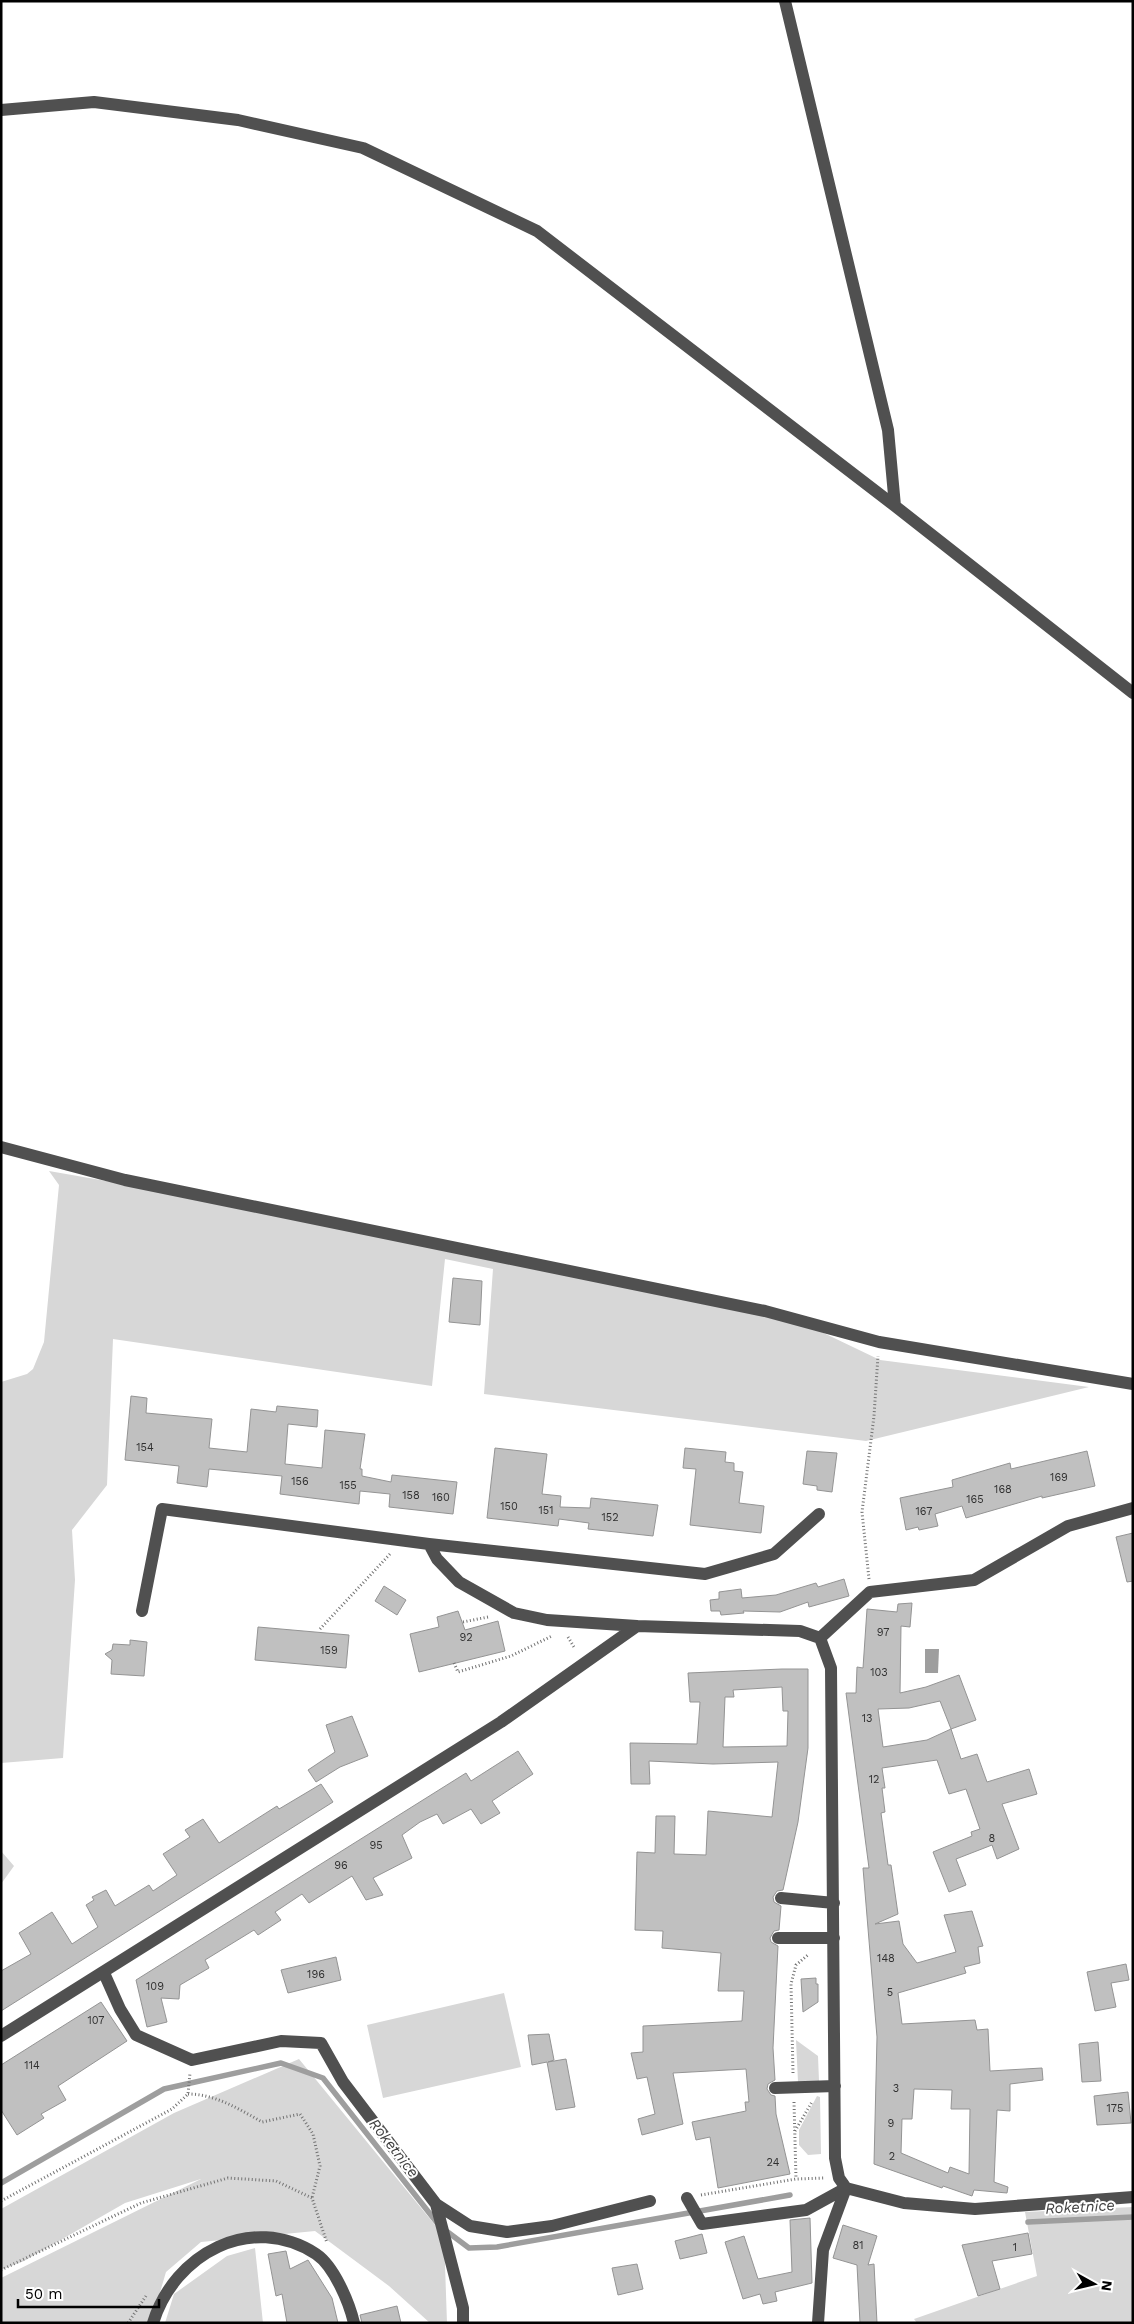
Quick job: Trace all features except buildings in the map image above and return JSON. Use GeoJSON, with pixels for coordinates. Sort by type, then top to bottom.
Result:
{"type":"FeatureCollection","features":[{"type":"Feature","properties":{"kind":"street"},"geometry":{"type":"LineString","coordinates":[[785,1],[888,430],[895,506]]}},
{"type":"Feature","properties":{"kind":"street"},"geometry":{"type":"LineString","coordinates":[[1,110],[94,102],[238,120],[363,148],[536,231],[895,506],[1133,694]]}},
{"type":"Feature","properties":{"kind":"street"},"geometry":{"type":"LineString","coordinates":[[1,1147],[125,1180],[765,1311],[879,1342],[1133,1384]]}},
{"type":"Feature","properties":{"kind":"street"},"geometry":{"type":"LineString","coordinates":[[820,1638],[870,1592],[974,1580],[1068,1526],[1133,1508]]}},
{"type":"Feature","properties":{"kind":"street"},"geometry":{"type":"LineString","coordinates":[[142,1610],[162,1509],[402,1541],[705,1574],[774,1554],[819,1514]]}},
{"type":"Feature","properties":{"kind":"street"},"geometry":{"type":"LineString","coordinates":[[429,1544],[457,1587],[514,1613],[547,1620],[637,1626],[800,1631],[820,1638],[832,1668],[835,2158],[843,2183],[823,2250],[818,2323]]}},
{"type":"Feature","properties":{"kind":"street"},"geometry":{"type":"LineString","coordinates":[[1,2036],[104,1973],[500,1722],[637,1626]]}},
{"type":"Feature","properties":{"kind":"street"},"geometry":{"type":"LineString","coordinates":[[781,1898],[834,1903]]}},
{"type":"Feature","properties":{"kind":"street"},"geometry":{"type":"LineString","coordinates":[[778,1938],[834,1944]]}},
{"type":"Feature","properties":{"kind":"street"},"geometry":{"type":"LineString","coordinates":[[104,1973],[120,2009],[136,2035],[192,2060],[280,2041],[321,2043],[343,2082],[436,2204],[470,2226],[507,2232],[552,2226],[650,2201]]}},
{"type":"Feature","properties":{"kind":"street"},"geometry":{"type":"LineString","coordinates":[[775,2088],[835,2086]]}},
{"type":"Feature","properties":{"kind":"street"},"geometry":{"type":"LineString","coordinates":[[843,2183],[904,2203],[974,2209],[1133,2197]]}},
{"type":"Feature","properties":{"kind":"street"},"geometry":{"type":"LineString","coordinates":[[689,2200],[702,2224],[806,2210],[843,2183]]}},
{"type":"Feature","properties":{"kind":"street"},"geometry":{"type":"LineString","coordinates":[[436,2204],[463,2308],[463,2323]]}},
{"type":"Feature","properties":{"kind":"street"},"geometry":{"type":"LineString","coordinates":[[153,2323],[158,2307],[169,2287],[200,2257],[219,2245],[246,2238],[263,2237],[299,2246],[317,2255],[340,2284],[354,2323]]}},
{"type":"Feature","properties":{"kind":"path"},"geometry":{"type":"LineString","coordinates":[[870,1592],[862,1512],[874,1416],[879,1342]]}},
{"type":"Feature","properties":{"kind":"path"},"geometry":{"type":"LineString","coordinates":[[320,1629],[402,1541]]}},
{"type":"Feature","properties":{"kind":"path"},"geometry":{"type":"LineString","coordinates":[[454,1663],[458,1672],[511,1656],[554,1635],[558,1631]]}},
{"type":"Feature","properties":{"kind":"path"},"geometry":{"type":"LineString","coordinates":[[566,1634],[574,1647]]}},
{"type":"Feature","properties":{"kind":"path"},"geometry":{"type":"LineString","coordinates":[[796,2179],[791,1984],[796,1965],[815,1950],[834,1944]]}},
{"type":"Feature","properties":{"kind":"path"},"geometry":{"type":"LineString","coordinates":[[188,2094],[190,2078]]}},
{"type":"Feature","properties":{"kind":"path"},"geometry":{"type":"LineString","coordinates":[[795,2132],[821,2086]]}},
{"type":"Feature","properties":{"kind":"path"},"geometry":{"type":"LineString","coordinates":[[1,2201],[131,2133],[172,2109],[188,2094],[203,2094],[239,2109],[262,2122],[300,2114],[313,2134],[320,2166],[312,2198],[329,2249]]}},
{"type":"Feature","properties":{"kind":"path"},"geometry":{"type":"LineString","coordinates":[[1,2270],[141,2203],[228,2178],[276,2181],[312,2198]]}},
{"type":"Feature","properties":{"kind":"path"},"geometry":{"type":"LineString","coordinates":[[689,2200],[796,2179],[843,2183]]}},
{"type":"Feature","properties":{"kind":"shaded area"},"geometry":{"type":"Polygon","coordinates":[[[49,1171],[112,1182],[807,1325],[880,1360],[1089,1387],[866,1441],[484,1394],[493,1269],[445,1259],[432,1386],[113,1339],[107,1485],[72,1530],[75,1580],[63,1758],[1,1763],[1,1382],[27,1374],[33,1369],[44,1342],[59,1185],[49,1171]]]}},
{"type":"Feature","properties":{"kind":"shaded area"},"geometry":{"type":"Polygon","coordinates":[[[925,1649],[939,1649],[938,1673],[925,1673],[925,1649]]]}},
{"type":"Feature","properties":{"kind":"shaded area"},"geometry":{"type":"Polygon","coordinates":[[[1,1851],[14,1866],[1,1884],[1,1851]]]}},
{"type":"Feature","properties":{"kind":"shaded area"},"geometry":{"type":"Polygon","coordinates":[[[504,1993],[521,2067],[383,2098],[367,2025],[504,1993]]]}},
{"type":"Feature","properties":{"kind":"shaded area"},"geometry":{"type":"Polygon","coordinates":[[[796,2040],[818,2056],[819,2081],[798,2082],[796,2040]]]}},
{"type":"Feature","properties":{"kind":"shaded area"},"geometry":{"type":"Polygon","coordinates":[[[299,2059],[444,2236],[447,2323],[430,2323],[389,2286],[315,2231],[201,2242],[166,2272],[151,2323],[1,2323],[1,2278],[201,2179],[125,2203],[24,2261],[1,2270],[1,2209],[174,2113],[299,2059]]]}},
{"type":"Feature","properties":{"kind":"shaded area"},"geometry":{"type":"Polygon","coordinates":[[[817,2096],[820,2097],[821,2154],[808,2155],[799,2145],[799,2130],[817,2096]]]}},
{"type":"Feature","properties":{"kind":"shaded area"},"geometry":{"type":"Polygon","coordinates":[[[1133,2207],[1133,2323],[917,2323],[914,2319],[1037,2276],[1025,2212],[1133,2207]]]}},
{"type":"Feature","properties":{"kind":"shaded area"},"geometry":{"type":"Polygon","coordinates":[[[255,2248],[263,2323],[165,2323],[174,2294],[227,2256],[255,2248]]]}},
{"type":"Feature","properties":{"kind":"waterway","name":"Roketnice"},"geometry":{"type":"LineString","coordinates":[[1,2183],[164,2089],[281,2063],[323,2078],[438,2224]]}},
{"type":"Feature","properties":{"kind":"waterway","name":"Roketnice"},"geometry":{"type":"LineString","coordinates":[[445,2230],[469,2248],[497,2247],[790,2195]]}},
{"type":"Feature","properties":{"kind":"waterway","name":"Roketnice"},"geometry":{"type":"LineString","coordinates":[[1028,2222],[1133,2217]]}}]}
